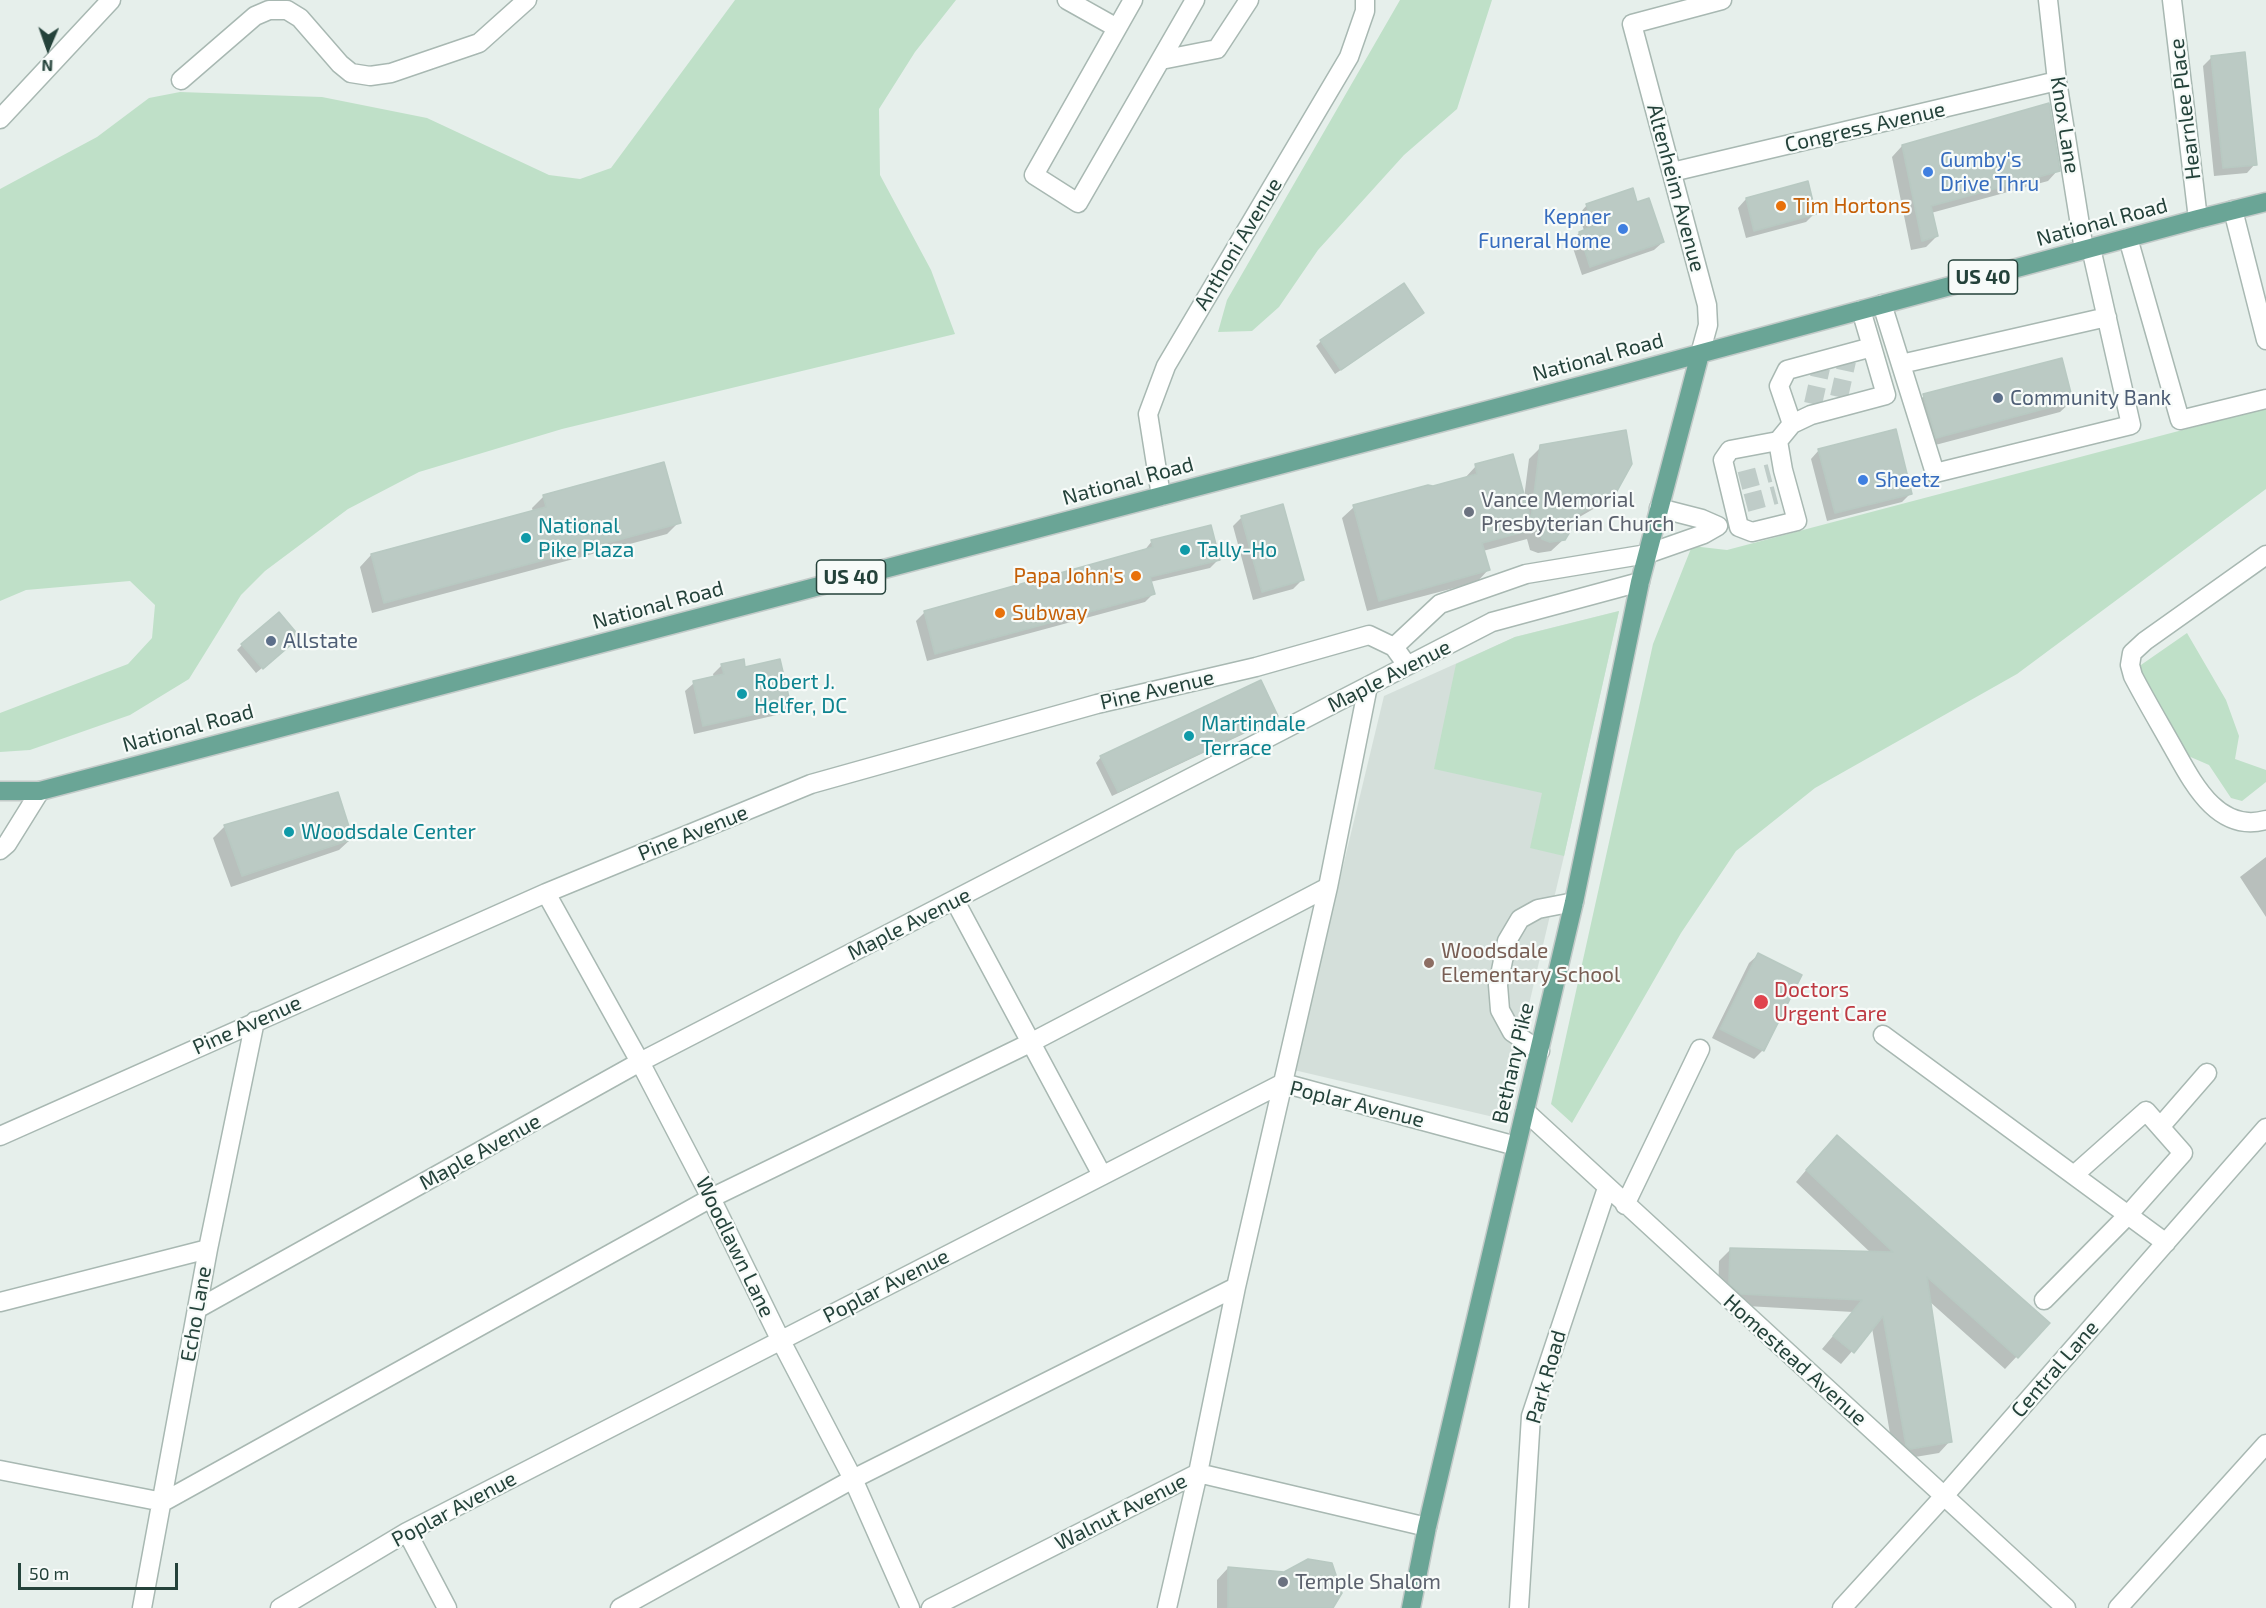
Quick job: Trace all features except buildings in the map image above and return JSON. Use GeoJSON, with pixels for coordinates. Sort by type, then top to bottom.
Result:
{"type":"FeatureCollection","features":[{"type":"Feature","properties":{"kind":"main road","name":"National Road"},"geometry":{"type":"LineString","coordinates":[[0,791],[39,791],[1700,354],[2266,202]]}},
{"type":"Feature","properties":{"kind":"main road","name":"Bethany Pike"},"geometry":{"type":"LineString","coordinates":[[1411,1608],[1427,1527],[1574,902],[1640,582],[1700,354]]}},
{"type":"Feature","properties":{"kind":"street"},"geometry":{"type":"LineString","coordinates":[[0,119],[111,0]]}},
{"type":"Feature","properties":{"kind":"street"},"geometry":{"type":"LineString","coordinates":[[181,80],[255,16],[269,10],[287,10],[300,18],[340,64],[351,73],[370,76],[391,74],[479,43],[527,0]]}},
{"type":"Feature","properties":{"kind":"street"},"geometry":{"type":"LineString","coordinates":[[1067,0],[1117,28]]}},
{"type":"Feature","properties":{"kind":"street"},"geometry":{"type":"LineString","coordinates":[[1133,0],[1034,175],[1078,203],[1196,0]]}},
{"type":"Feature","properties":{"kind":"street"},"geometry":{"type":"LineString","coordinates":[[1161,60],[1217,49],[1249,0]]}},
{"type":"Feature","properties":{"kind":"street","name":"Anthoni Avenue"},"geometry":{"type":"LineString","coordinates":[[1161,496],[1148,414],[1166,366],[1349,57],[1365,11],[1365,0]]}},
{"type":"Feature","properties":{"kind":"street","name":"Altenheim Avenue"},"geometry":{"type":"LineString","coordinates":[[1700,354],[1708,325],[1707,305],[1632,24],[1722,0]]}},
{"type":"Feature","properties":{"kind":"street","name":"Knox Lane"},"geometry":{"type":"LineString","coordinates":[[1901,364],[1935,473],[2131,425],[2107,317],[2087,249],[2057,81],[2048,0]]}},
{"type":"Feature","properties":{"kind":"street","name":"Hearnlee Place"},"geometry":{"type":"LineString","coordinates":[[2172,0],[2198,219]]}},
{"type":"Feature","properties":{"kind":"street","name":"Congress Avenue"},"geometry":{"type":"LineString","coordinates":[[1672,172],[2057,81]]}},
{"type":"Feature","properties":{"kind":"street"},"geometry":{"type":"LineString","coordinates":[[2234,210],[2266,340]]}},
{"type":"Feature","properties":{"kind":"street"},"geometry":{"type":"LineString","coordinates":[[2128,238],[2180,420],[2266,399]]}},
{"type":"Feature","properties":{"kind":"street"},"geometry":{"type":"LineString","coordinates":[[1882,304],[1901,364],[2107,317]]}},
{"type":"Feature","properties":{"kind":"street"},"geometry":{"type":"LineString","coordinates":[[1659,508],[1702,519],[1718,526],[1739,527],[1752,532],[1797,521],[1783,494],[1777,471],[1778,441],[1792,424],[1812,409],[1886,395],[1861,310]]}},
{"type":"Feature","properties":{"kind":"street"},"geometry":{"type":"LineString","coordinates":[[1792,424],[1779,386],[1787,370],[1848,357],[1872,347]]}},
{"type":"Feature","properties":{"kind":"street"},"geometry":{"type":"LineString","coordinates":[[1739,527],[1740,504],[1734,482],[1723,460],[1730,450],[1778,441]]}},
{"type":"Feature","properties":{"kind":"street"},"geometry":{"type":"LineString","coordinates":[[1394,647],[1440,604],[1526,574],[1647,554],[1704,534],[1718,526]]}},
{"type":"Feature","properties":{"kind":"street"},"geometry":{"type":"LineString","coordinates":[[2266,555],[2145,641],[2132,653],[2130,665],[2133,676],[2198,791],[2213,807],[2235,821],[2266,820]]}},
{"type":"Feature","properties":{"kind":"street","name":"Maple Avenue"},"geometry":{"type":"LineString","coordinates":[[197,1309],[640,1062],[1492,622],[1640,582]]}},
{"type":"Feature","properties":{"kind":"street","name":"Pine Avenue"},"geometry":{"type":"LineString","coordinates":[[0,1136],[546,893],[812,784],[1097,704],[1256,667],[1369,634],[1394,647],[1407,665]]}},
{"type":"Feature","properties":{"kind":"street"},"geometry":{"type":"LineString","coordinates":[[1167,1608],[1198,1473],[1236,1287],[1328,887],[1368,686]]}},
{"type":"Feature","properties":{"kind":"street"},"geometry":{"type":"LineString","coordinates":[[0,850],[7,844],[7,831],[39,791]]}},
{"type":"Feature","properties":{"kind":"street"},"geometry":{"type":"LineString","coordinates":[[0,1470],[163,1502],[711,1198],[1032,1042],[1328,887]]}},
{"type":"Feature","properties":{"kind":"street","name":"Woodlawn Lane"},"geometry":{"type":"LineString","coordinates":[[546,893],[640,1062],[711,1198],[781,1341],[853,1479],[910,1608]]}},
{"type":"Feature","properties":{"kind":"street"},"geometry":{"type":"LineString","coordinates":[[954,901],[1102,1175]]}},
{"type":"Feature","properties":{"kind":"street"},"geometry":{"type":"LineString","coordinates":[[1540,1051],[1512,1032],[1500,1010],[1498,985],[1508,941],[1520,920],[1538,909],[1574,902]]}},
{"type":"Feature","properties":{"kind":"street","name":"Echo Lane"},"geometry":{"type":"LineString","coordinates":[[142,1608],[208,1249],[255,1021]]}},
{"type":"Feature","properties":{"kind":"street"},"geometry":{"type":"LineString","coordinates":[[1883,1035],[2166,1243]]}},
{"type":"Feature","properties":{"kind":"street"},"geometry":{"type":"LineString","coordinates":[[1625,1205],[1700,1049]]}},
{"type":"Feature","properties":{"kind":"street"},"geometry":{"type":"LineString","coordinates":[[2160,1127],[2207,1073]]}},
{"type":"Feature","properties":{"kind":"street","name":"Poplar Avenue"},"geometry":{"type":"LineString","coordinates":[[280,1608],[407,1532],[1283,1083],[1516,1146]]}},
{"type":"Feature","properties":{"kind":"street","name":"Homestead Avenue"},"geometry":{"type":"LineString","coordinates":[[1525,1111],[2066,1608]]}},
{"type":"Feature","properties":{"kind":"street"},"geometry":{"type":"LineString","coordinates":[[2044,1300],[2128,1215],[2183,1153],[2146,1111],[2074,1175]]}},
{"type":"Feature","properties":{"kind":"street","name":"Central Lane"},"geometry":{"type":"LineString","coordinates":[[1842,1608],[1944,1497],[2266,1128]]}},
{"type":"Feature","properties":{"kind":"street","name":"Park Road"},"geometry":{"type":"LineString","coordinates":[[1519,1608],[1531,1416],[1607,1188]]}},
{"type":"Feature","properties":{"kind":"street"},"geometry":{"type":"LineString","coordinates":[[0,1302],[208,1249]]}},
{"type":"Feature","properties":{"kind":"street"},"geometry":{"type":"LineString","coordinates":[[620,1608],[853,1479],[1236,1287]]}},
{"type":"Feature","properties":{"kind":"street"},"geometry":{"type":"LineString","coordinates":[[2118,1608],[2266,1443]]}},
{"type":"Feature","properties":{"kind":"street","name":"Walnut Avenue"},"geometry":{"type":"LineString","coordinates":[[930,1608],[1198,1473],[1427,1527]]}},
{"type":"Feature","properties":{"kind":"street"},"geometry":{"type":"LineString","coordinates":[[407,1532],[447,1608]]}},
{"type":"Feature","properties":{"kind":"shaded area","name":"Woodsdale Elementary School"},"geometry":{"type":"Polygon","coordinates":[[[1619,611],[1502,1119],[1294,1070],[1384,696],[1515,637],[1619,611]]]}},
{"type":"Feature","properties":{"kind":"green space"},"geometry":{"type":"Polygon","coordinates":[[[735,0],[956,0],[915,52],[879,109],[880,175],[931,270],[955,334],[562,429],[419,472],[348,509],[265,571],[241,595],[189,679],[130,715],[30,750],[0,752],[0,713],[128,664],[152,638],[155,605],[130,581],[26,590],[0,601],[0,189],[97,137],[149,98],[180,92],[322,97],[427,118],[549,175],[580,179],[611,168],[735,0]]]}},
{"type":"Feature","properties":{"kind":"green space"},"geometry":{"type":"Polygon","coordinates":[[[1400,0],[1492,0],[1457,109],[1404,155],[1318,250],[1279,307],[1252,331],[1218,332],[1227,300],[1400,0]]]}},
{"type":"Feature","properties":{"kind":"green space"},"geometry":{"type":"Polygon","coordinates":[[[2266,408],[2266,489],[2017,674],[1815,788],[1736,851],[1681,933],[1572,1123],[1551,1104],[1653,644],[1692,546],[1727,550],[2266,408]]]}},
{"type":"Feature","properties":{"kind":"green space"},"geometry":{"type":"Polygon","coordinates":[[[1619,611],[1564,856],[1530,848],[1542,793],[1434,769],[1456,664],[1515,637],[1619,611]]]}},
{"type":"Feature","properties":{"kind":"green space"},"geometry":{"type":"Polygon","coordinates":[[[2187,633],[2226,700],[2239,736],[2235,759],[2266,770],[2266,782],[2242,801],[2231,798],[2209,765],[2186,755],[2138,667],[2187,633]]]}},
{"type":"Feature","properties":{"kind":"tunnel"},"geometry":{"type":"LineString","coordinates":[[1839,397],[1847,361]]}},
{"type":"Feature","properties":{"kind":"tunnel"},"geometry":{"type":"LineString","coordinates":[[1813,404],[1821,368]]}},
{"type":"Feature","properties":{"kind":"tunnel"},"geometry":{"type":"LineString","coordinates":[[1740,481],[1770,473]]}},
{"type":"Feature","properties":{"kind":"tunnel"},"geometry":{"type":"LineString","coordinates":[[1746,503],[1776,495]]}},
{"type":"Feature","properties":{"kind":"place","name":"Gumby's Drive Thru"},"geometry":{"type":"Point","coordinates":[1928,172]}},
{"type":"Feature","properties":{"kind":"place","name":"Tim Hortons"},"geometry":{"type":"Point","coordinates":[1781,206]}},
{"type":"Feature","properties":{"kind":"place","name":"Kepner Funeral Home"},"geometry":{"type":"Point","coordinates":[1623,229]}},
{"type":"Feature","properties":{"kind":"place","name":"Community Bank"},"geometry":{"type":"Point","coordinates":[1998,398]}},
{"type":"Feature","properties":{"kind":"place","name":"Sheetz"},"geometry":{"type":"Point","coordinates":[1863,480]}},
{"type":"Feature","properties":{"kind":"place","name":"Vance Memorial Presbyterian Church"},"geometry":{"type":"Point","coordinates":[1469,512]}},
{"type":"Feature","properties":{"kind":"place","name":"National Pike Plaza"},"geometry":{"type":"Point","coordinates":[526,538]}},
{"type":"Feature","properties":{"kind":"place","name":"Tally-Ho"},"geometry":{"type":"Point","coordinates":[1185,550]}},
{"type":"Feature","properties":{"kind":"place","name":"Papa John's"},"geometry":{"type":"Point","coordinates":[1136,576]}},
{"type":"Feature","properties":{"kind":"place","name":"Subway"},"geometry":{"type":"Point","coordinates":[1000,613]}},
{"type":"Feature","properties":{"kind":"place","name":"Allstate"},"geometry":{"type":"Point","coordinates":[271,641]}},
{"type":"Feature","properties":{"kind":"place","name":"Robert J. Helfer, DC"},"geometry":{"type":"Point","coordinates":[742,694]}},
{"type":"Feature","properties":{"kind":"place","name":"Martindale Terrace"},"geometry":{"type":"Point","coordinates":[1189,736]}},
{"type":"Feature","properties":{"kind":"place","name":"Woodsdale Center"},"geometry":{"type":"Point","coordinates":[289,832]}},
{"type":"Feature","properties":{"kind":"place","name":"Woodsdale Elementary School"},"geometry":{"type":"Point","coordinates":[1429,963]}},
{"type":"Feature","properties":{"kind":"place","name":"Doctors Urgent Care"},"geometry":{"type":"Point","coordinates":[1761,1002]}},
{"type":"Feature","properties":{"kind":"place","name":"Temple Shalom"},"geometry":{"type":"Point","coordinates":[1283,1582]}}]}
